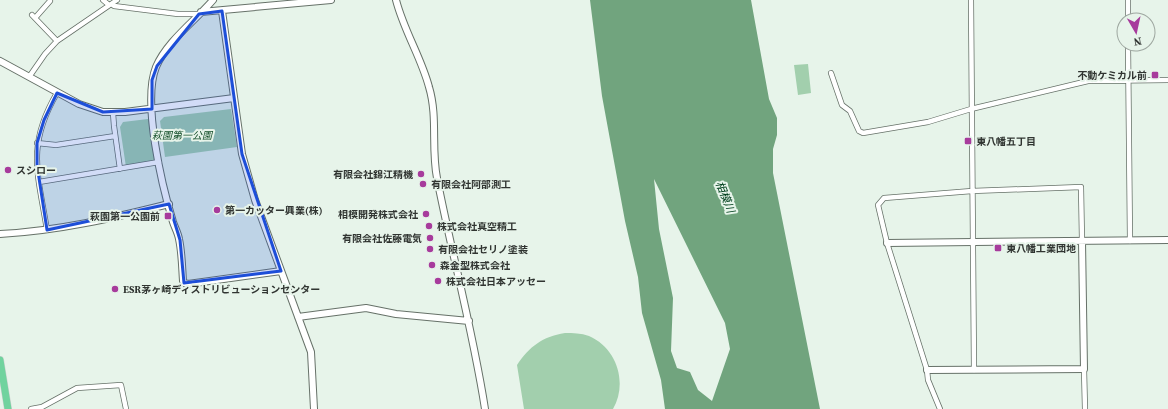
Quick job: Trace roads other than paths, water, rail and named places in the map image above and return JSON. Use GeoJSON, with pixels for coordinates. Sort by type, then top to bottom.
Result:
{"type":"FeatureCollection","features":[{"type":"Feature","properties":{"kind":"main road"},"geometry":{"type":"LineString","coordinates":[[0,360],[8,409]]}},
{"type":"Feature","properties":{"kind":"street"},"geometry":{"type":"LineString","coordinates":[[104,0],[110,5],[114,6],[178,14],[331,0]]}},
{"type":"Feature","properties":{"kind":"street"},"geometry":{"type":"LineString","coordinates":[[29,77],[45,54],[57,41],[117,0]]}},
{"type":"Feature","properties":{"kind":"street"},"geometry":{"type":"LineString","coordinates":[[213,0],[166,51],[157,66],[152,80],[152,109],[159,162],[169,204],[180,240],[184,284],[281,271]]}},
{"type":"Feature","properties":{"kind":"street"},"geometry":{"type":"LineString","coordinates":[[396,0],[402,22],[430,89],[433,108],[437,176],[469,321],[485,409]]}},
{"type":"Feature","properties":{"kind":"street"},"geometry":{"type":"LineString","coordinates":[[971,0],[974,370]]}},
{"type":"Feature","properties":{"kind":"street"},"geometry":{"type":"LineString","coordinates":[[1128,0],[1128,12]]}},
{"type":"Feature","properties":{"kind":"street"},"geometry":{"type":"LineString","coordinates":[[50,2],[33,17],[57,41]]}},
{"type":"Feature","properties":{"kind":"street"},"geometry":{"type":"LineString","coordinates":[[222,11],[242,154],[249,179],[281,271],[312,352],[314,409]]}},
{"type":"Feature","properties":{"kind":"street"},"geometry":{"type":"LineString","coordinates":[[1128,52],[1130,241]]}},
{"type":"Feature","properties":{"kind":"street"},"geometry":{"type":"LineString","coordinates":[[0,61],[57,93],[91,109],[113,113],[234,98]]}},
{"type":"Feature","properties":{"kind":"street"},"geometry":{"type":"LineString","coordinates":[[831,73],[842,105],[850,111],[859,131],[863,133],[928,122],[971,109],[1088,81],[1168,80]]}},
{"type":"Feature","properties":{"kind":"street"},"geometry":{"type":"LineString","coordinates":[[47,230],[37,165],[37,144],[44,120],[57,93]]}},
{"type":"Feature","properties":{"kind":"street"},"geometry":{"type":"LineString","coordinates":[[113,113],[120,169]]}},
{"type":"Feature","properties":{"kind":"street"},"geometry":{"type":"LineString","coordinates":[[37,144],[56,145],[115,136]]}},
{"type":"Feature","properties":{"kind":"street"},"geometry":{"type":"LineString","coordinates":[[39,182],[159,162]]}},
{"type":"Feature","properties":{"kind":"street"},"geometry":{"type":"LineString","coordinates":[[940,409],[928,380],[927,370],[887,243],[878,205],[884,198],[972,190],[1081,187],[1085,409]]}},
{"type":"Feature","properties":{"kind":"street"},"geometry":{"type":"LineString","coordinates":[[0,234],[47,230],[107,220],[169,204]]}},
{"type":"Feature","properties":{"kind":"street"},"geometry":{"type":"LineString","coordinates":[[887,243],[1168,240]]}},
{"type":"Feature","properties":{"kind":"street"},"geometry":{"type":"LineString","coordinates":[[298,318],[366,308],[396,314],[469,321]]}},
{"type":"Feature","properties":{"kind":"street"},"geometry":{"type":"LineString","coordinates":[[927,370],[1084,368]]}},
{"type":"Feature","properties":{"kind":"street"},"geometry":{"type":"LineString","coordinates":[[31,409],[42,408],[77,388],[121,385],[126,409]]}},
{"type":"Feature","properties":{"kind":"water","name":"相模川"},"geometry":{"type":"Polygon","coordinates":[[[590,0],[751,0],[769,99],[777,118],[777,135],[773,149],[773,173],[820,409],[665,409],[661,380],[642,313],[638,277],[625,221],[602,96],[590,0]],[[654,179],[659,229],[673,298],[671,351],[677,368],[690,372],[698,390],[712,401],[730,349],[725,323],[654,179]]]}},
{"type":"Feature","properties":{"kind":"place","name":"不動ケミカル前"},"geometry":{"type":"Point","coordinates":[1155,75]}},
{"type":"Feature","properties":{"kind":"place","name":"東八幡五丁目"},"geometry":{"type":"Point","coordinates":[968,141]}},
{"type":"Feature","properties":{"kind":"place","name":"スシロー"},"geometry":{"type":"Point","coordinates":[8,170]}},
{"type":"Feature","properties":{"kind":"place","name":"有限会社錦江精機"},"geometry":{"type":"Point","coordinates":[421,174]}},
{"type":"Feature","properties":{"kind":"place","name":"有限会社阿部測工"},"geometry":{"type":"Point","coordinates":[423,184]}},
{"type":"Feature","properties":{"kind":"place","name":"第一カッター興業(株)"},"geometry":{"type":"Point","coordinates":[217,210]}},
{"type":"Feature","properties":{"kind":"place","name":"相模開発株式会社"},"geometry":{"type":"Point","coordinates":[426,214]}},
{"type":"Feature","properties":{"kind":"place","name":"萩園第一公園前"},"geometry":{"type":"Point","coordinates":[168,216]}},
{"type":"Feature","properties":{"kind":"place","name":"株式会社真空精工"},"geometry":{"type":"Point","coordinates":[429,226]}},
{"type":"Feature","properties":{"kind":"place","name":"有限会社佐藤電気"},"geometry":{"type":"Point","coordinates":[430,238]}},
{"type":"Feature","properties":{"kind":"place","name":"東八幡工業団地"},"geometry":{"type":"Point","coordinates":[998,248]}},
{"type":"Feature","properties":{"kind":"place","name":"有限会社セリノ塗装"},"geometry":{"type":"Point","coordinates":[430,249]}},
{"type":"Feature","properties":{"kind":"place","name":"森金型株式会社"},"geometry":{"type":"Point","coordinates":[432,265]}},
{"type":"Feature","properties":{"kind":"place","name":"株式会社日本アッセー"},"geometry":{"type":"Point","coordinates":[438,281]}},
{"type":"Feature","properties":{"kind":"place","name":"ESR茅ヶ崎ディストリビューションセンター"},"geometry":{"type":"Point","coordinates":[115,289]}},
{"type":"Feature","properties":{"kind":"park label","name":"萩園第一公園"},"geometry":{"type":"Point","coordinates":[182,135]}}]}
